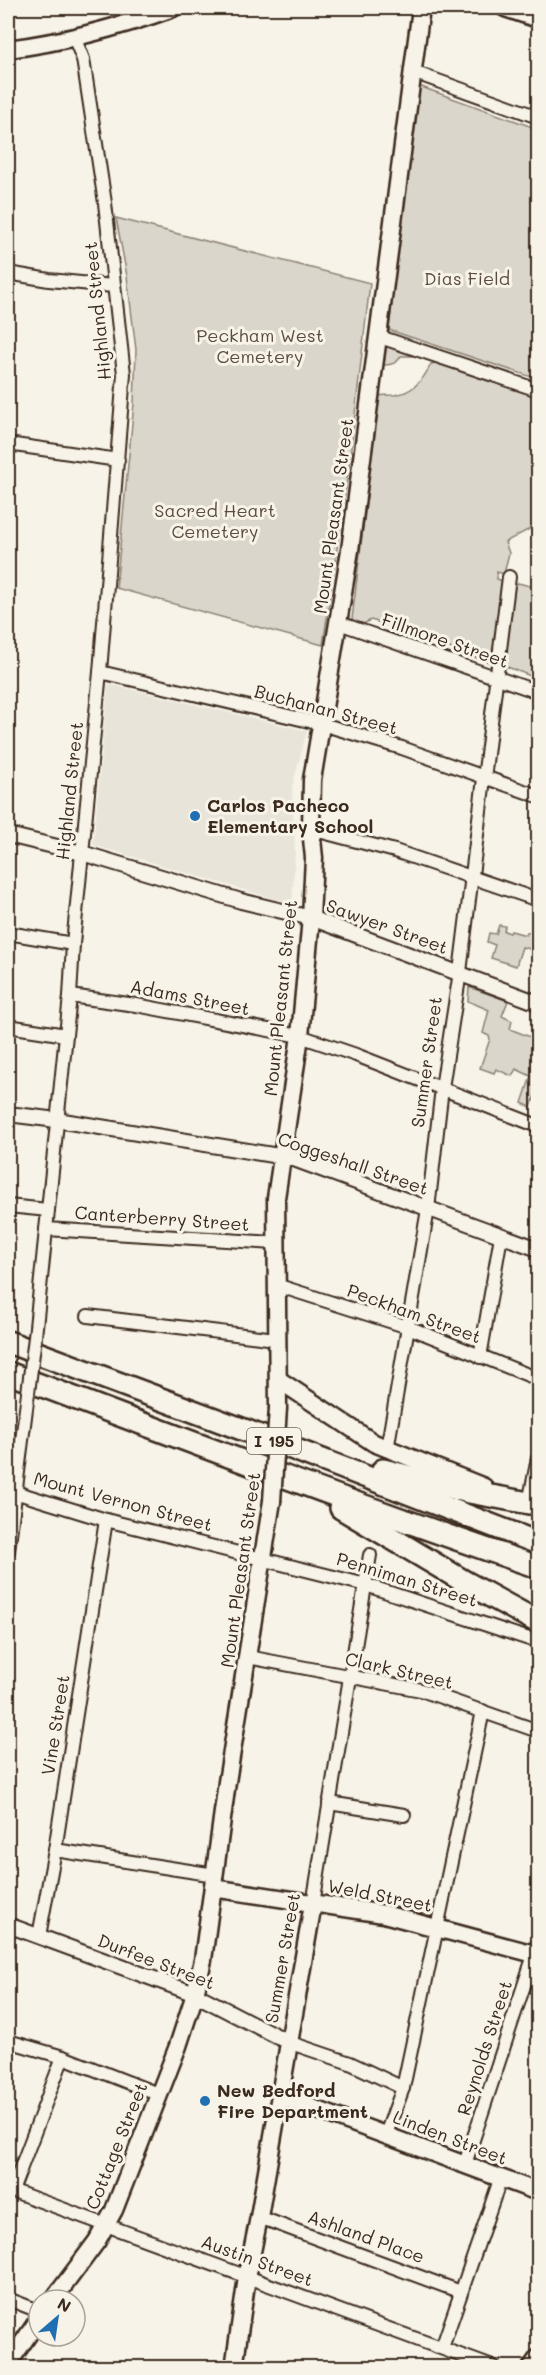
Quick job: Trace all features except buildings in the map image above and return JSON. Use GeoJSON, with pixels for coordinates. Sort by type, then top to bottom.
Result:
{"type":"FeatureCollection","features":[{"type":"Feature","properties":{"kind":"highway","name":"I 195"},"geometry":{"type":"LineString","coordinates":[[8,1342],[290,1447],[538,1543]]}},
{"type":"Feature","properties":{"kind":"highway","name":"I 195"},"geometry":{"type":"LineString","coordinates":[[8,1373],[288,1479],[538,1567]]}},
{"type":"Feature","properties":{"kind":"highway"},"geometry":{"type":"LineString","coordinates":[[290,1447],[469,1492],[534,1505]]}},
{"type":"Feature","properties":{"kind":"highway"},"geometry":{"type":"LineString","coordinates":[[288,1479],[377,1527],[465,1582],[538,1622]]}},
{"type":"Feature","properties":{"kind":"main road"},"geometry":{"type":"LineString","coordinates":[[8,49],[74,37],[173,8]]}},
{"type":"Feature","properties":{"kind":"main road","name":"Mount Pleasant Street"},"geometry":{"type":"LineString","coordinates":[[195,1994],[203,1959],[231,1759],[272,1501],[279,1380],[276,1339],[276,1198],[300,1036],[311,918],[314,858],[311,829],[312,780],[354,527],[376,336],[421,8]]}},
{"type":"Feature","properties":{"kind":"main road"},"geometry":{"type":"LineString","coordinates":[[505,8],[538,19]]}},
{"type":"Feature","properties":{"kind":"main road"},"geometry":{"type":"LineString","coordinates":[[279,1380],[387,1450],[534,1505]]}},
{"type":"Feature","properties":{"kind":"main road","name":"Weld Street"},"geometry":{"type":"LineString","coordinates":[[214,1882],[313,1904],[384,1914],[537,1951]]}},
{"type":"Feature","properties":{"kind":"main road","name":"Summer Street"},"geometry":{"type":"LineString","coordinates":[[234,2367],[247,2277],[260,2217],[313,1904]]}},
{"type":"Feature","properties":{"kind":"main road","name":"Cottage Street"},"geometry":{"type":"LineString","coordinates":[[61,2288],[106,2225],[125,2186],[195,1994]]}},
{"type":"Feature","properties":{"kind":"main road","name":"Linden Street"},"geometry":{"type":"LineString","coordinates":[[280,2096],[538,2192]]}},
{"type":"Feature","properties":{"kind":"main road"},"geometry":{"type":"LineString","coordinates":[[8,2364],[27,2336]]}},
{"type":"Feature","properties":{"kind":"main road"},"geometry":{"type":"LineString","coordinates":[[531,2367],[538,2358]]}},
{"type":"Feature","properties":{"kind":"street","name":"Highland Street"},"geometry":{"type":"LineString","coordinates":[[8,1551],[11,1491],[28,1393],[35,1336],[70,996],[73,944],[100,672],[124,374],[121,332],[113,286],[91,104],[83,59],[74,37]]}},
{"type":"Feature","properties":{"kind":"street"},"geometry":{"type":"LineString","coordinates":[[413,72],[538,117]]}},
{"type":"Feature","properties":{"kind":"street"},"geometry":{"type":"LineString","coordinates":[[8,273],[49,280],[113,286]]}},
{"type":"Feature","properties":{"kind":"street"},"geometry":{"type":"LineString","coordinates":[[376,336],[538,390]]}},
{"type":"Feature","properties":{"kind":"street"},"geometry":{"type":"LineString","coordinates":[[8,444],[118,460]]}},
{"type":"Feature","properties":{"kind":"street","name":"Summer Street"},"geometry":{"type":"LineString","coordinates":[[387,1450],[428,1209],[509,577]]}},
{"type":"Feature","properties":{"kind":"street","name":"Fillmore Street"},"geometry":{"type":"LineString","coordinates":[[339,623],[538,692]]}},
{"type":"Feature","properties":{"kind":"street","name":"Buchanan Street"},"geometry":{"type":"LineString","coordinates":[[100,672],[322,724],[485,776],[538,796]]}},
{"type":"Feature","properties":{"kind":"street"},"geometry":{"type":"LineString","coordinates":[[311,829],[394,851],[538,900]]}},
{"type":"Feature","properties":{"kind":"street","name":"Sawyer Street"},"geometry":{"type":"LineString","coordinates":[[8,835],[82,853],[241,901],[311,918],[538,1003]]}},
{"type":"Feature","properties":{"kind":"street"},"geometry":{"type":"LineString","coordinates":[[8,933],[73,944]]}},
{"type":"Feature","properties":{"kind":"street","name":"Adams Street"},"geometry":{"type":"LineString","coordinates":[[70,996],[136,1005],[300,1036],[356,1054],[538,1126]]}},
{"type":"Feature","properties":{"kind":"street"},"geometry":{"type":"LineString","coordinates":[[8,1026],[66,1035]]}},
{"type":"Feature","properties":{"kind":"street","name":"Coggeshall Street"},"geometry":{"type":"LineString","coordinates":[[8,1114],[281,1155],[538,1249]]}},
{"type":"Feature","properties":{"kind":"street"},"geometry":{"type":"LineString","coordinates":[[8,1206],[48,1210]]}},
{"type":"Feature","properties":{"kind":"street","name":"Canterberry Street"},"geometry":{"type":"LineString","coordinates":[[46,1229],[275,1243]]}},
{"type":"Feature","properties":{"kind":"street"},"geometry":{"type":"LineString","coordinates":[[480,1357],[501,1236]]}},
{"type":"Feature","properties":{"kind":"street","name":"Peckham Street"},"geometry":{"type":"LineString","coordinates":[[276,1285],[408,1327],[538,1379]]}},
{"type":"Feature","properties":{"kind":"street"},"geometry":{"type":"LineString","coordinates":[[88,1316],[276,1339]]}},
{"type":"Feature","properties":{"kind":"street"},"geometry":{"type":"LineString","coordinates":[[534,1505],[538,1458]]}},
{"type":"Feature","properties":{"kind":"street","name":"Mount Vernon Street"},"geometry":{"type":"LineString","coordinates":[[11,1491],[106,1520],[264,1558]]}},
{"type":"Feature","properties":{"kind":"street","name":"Vine Street"},"geometry":{"type":"LineString","coordinates":[[39,1936],[55,1850],[106,1520]]}},
{"type":"Feature","properties":{"kind":"street","name":"Summer Street"},"geometry":{"type":"LineString","coordinates":[[313,1904],[370,1555]]}},
{"type":"Feature","properties":{"kind":"street","name":"Penniman Street"},"geometry":{"type":"LineString","coordinates":[[264,1558],[366,1585],[538,1642]]}},
{"type":"Feature","properties":{"kind":"street","name":"Clark Street"},"geometry":{"type":"LineString","coordinates":[[248,1657],[421,1690],[538,1731]]}},
{"type":"Feature","properties":{"kind":"street"},"geometry":{"type":"LineString","coordinates":[[386,2134],[403,2088],[483,1711]]}},
{"type":"Feature","properties":{"kind":"street"},"geometry":{"type":"LineString","coordinates":[[329,1803],[404,1815]]}},
{"type":"Feature","properties":{"kind":"street"},"geometry":{"type":"LineString","coordinates":[[55,1850],[214,1882]]}},
{"type":"Feature","properties":{"kind":"street","name":"Durfee Street"},"geometry":{"type":"LineString","coordinates":[[8,1925],[195,1994],[288,2042]]}},
{"type":"Feature","properties":{"kind":"street","name":"Reynolds Street"},"geometry":{"type":"LineString","coordinates":[[465,2164],[537,1951]]}},
{"type":"Feature","properties":{"kind":"street"},"geometry":{"type":"LineString","coordinates":[[8,2041],[63,2057],[158,2094]]}},
{"type":"Feature","properties":{"kind":"street"},"geometry":{"type":"LineString","coordinates":[[288,2042],[350,2063],[403,2088]]}},
{"type":"Feature","properties":{"kind":"street"},"geometry":{"type":"LineString","coordinates":[[10,2190],[63,2057]]}},
{"type":"Feature","properties":{"kind":"street"},"geometry":{"type":"LineString","coordinates":[[442,2348],[501,2177]]}},
{"type":"Feature","properties":{"kind":"street","name":"Austin Street"},"geometry":{"type":"LineString","coordinates":[[10,2190],[495,2367]]}},
{"type":"Feature","properties":{"kind":"street","name":"Ashland Place"},"geometry":{"type":"LineString","coordinates":[[260,2217],[461,2292]]}},
{"type":"Feature","properties":{"kind":"street"},"geometry":{"type":"LineString","coordinates":[[8,2299],[27,2306]]}},
{"type":"Feature","properties":{"kind":"shaded area","name":"Carlos Pacheco Elementary School"},"geometry":{"type":"Polygon","coordinates":[[[108,684],[307,731],[292,787],[295,851],[292,904],[93,845],[108,684]]]}},
{"type":"Feature","properties":{"kind":"green space","name":"Dias Field"},"geometry":{"type":"Polygon","coordinates":[[[416,85],[538,129],[538,379],[389,330],[416,85]]]}},
{"type":"Feature","properties":{"kind":"green space"},"geometry":{"type":"Polygon","coordinates":[[[116,218],[370,283],[349,466],[323,645],[116,588],[134,403],[136,350],[127,276],[116,218]]]}},
{"type":"Feature","properties":{"kind":"green space"},"geometry":{"type":"Polygon","coordinates":[[[386,346],[403,349],[412,356],[401,356],[394,363],[384,365],[386,346]]]}},
{"type":"Feature","properties":{"kind":"green space"},"geometry":{"type":"Polygon","coordinates":[[[436,363],[538,395],[538,528],[537,525],[505,542],[509,553],[504,574],[497,572],[497,579],[503,583],[491,663],[444,646],[439,641],[371,620],[361,625],[352,619],[379,396],[400,394],[412,388],[425,375],[431,364],[436,363]]]}},
{"type":"Feature","properties":{"kind":"green space"},"geometry":{"type":"Polygon","coordinates":[[[518,583],[538,588],[538,679],[505,666],[514,587],[518,583]]]}},
{"type":"Feature","properties":{"kind":"green space"},"geometry":{"type":"Polygon","coordinates":[[[499,925],[505,926],[504,931],[510,933],[511,931],[526,935],[527,932],[538,936],[538,951],[522,947],[516,966],[491,958],[495,945],[487,942],[489,933],[496,934],[499,925]]]}},
{"type":"Feature","properties":{"kind":"green space"},"geometry":{"type":"Polygon","coordinates":[[[469,987],[508,1001],[502,1016],[512,1021],[510,1029],[538,1040],[538,1087],[531,1107],[522,1103],[531,1076],[516,1069],[512,1076],[496,1069],[494,1073],[480,1068],[490,1039],[483,1033],[489,1010],[468,1001],[469,987]]]}},
{"type":"Feature","properties":{"kind":"place","name":"Carlos Pacheco Elementary School"},"geometry":{"type":"Point","coordinates":[195,816]}},
{"type":"Feature","properties":{"kind":"place","name":"New Bedford Fire Department"},"geometry":{"type":"Point","coordinates":[205,2101]}},
{"type":"Feature","properties":{"kind":"park label","name":"Peckham West Cemetery"},"geometry":{"type":"Point","coordinates":[260,346]}},
{"type":"Feature","properties":{"kind":"park label","name":"Sacred Heart Cemetery"},"geometry":{"type":"Point","coordinates":[215,521]}}]}
